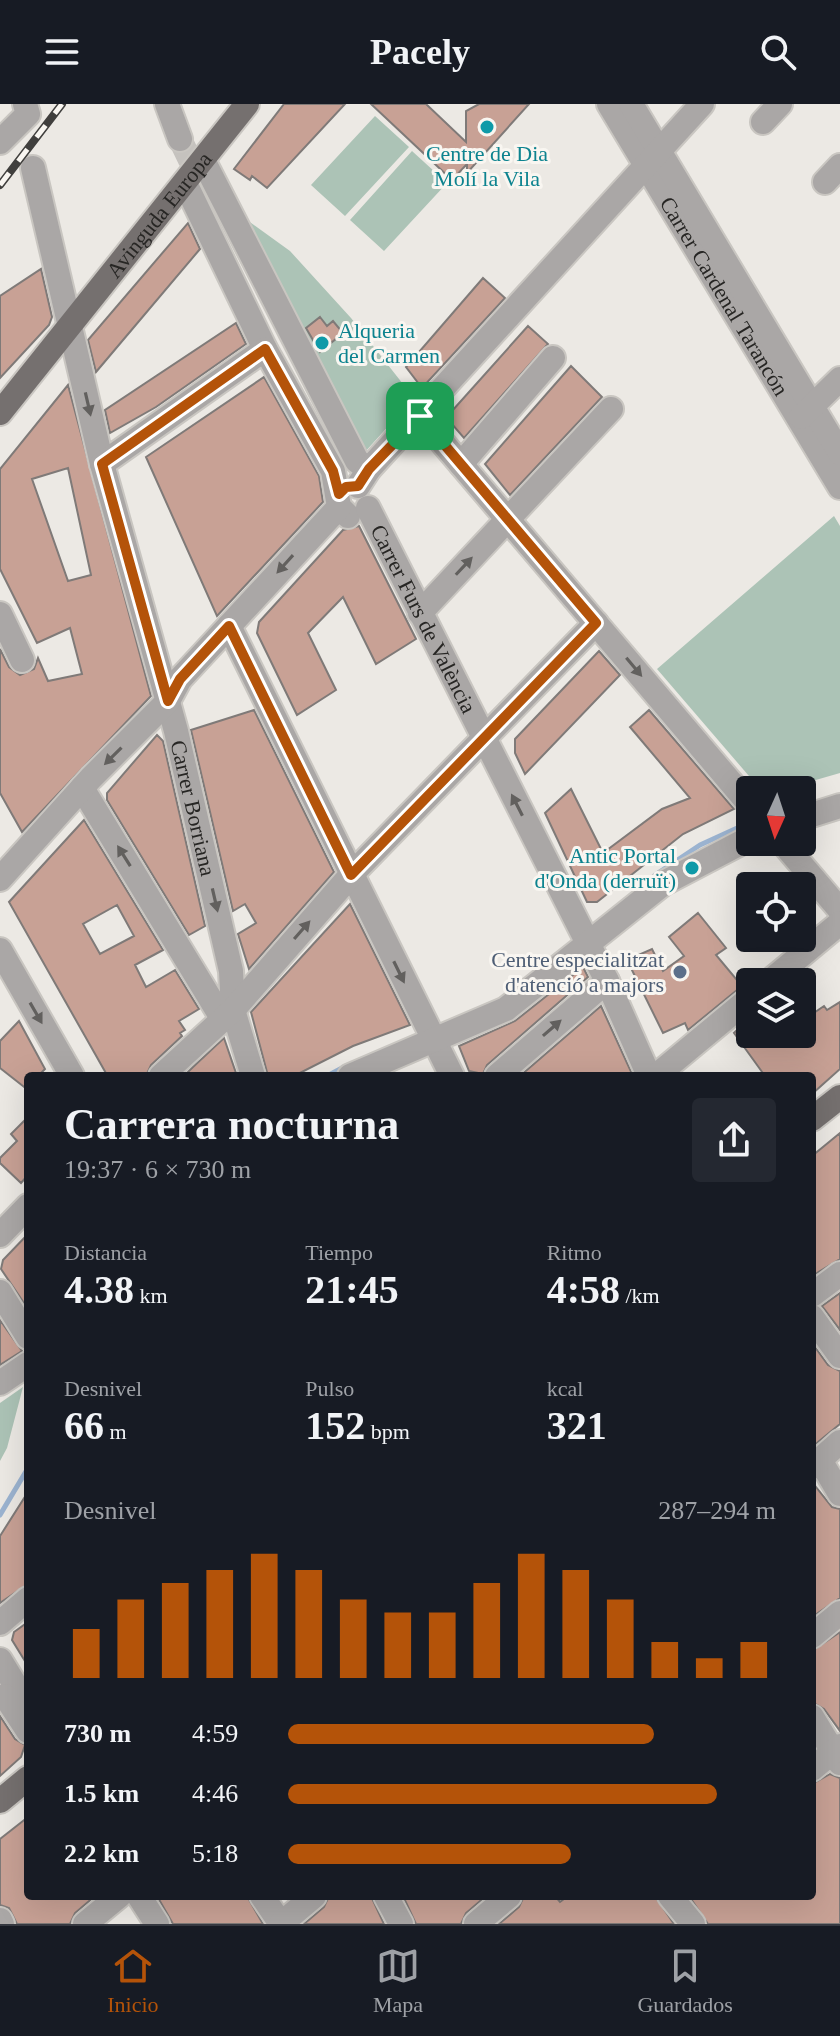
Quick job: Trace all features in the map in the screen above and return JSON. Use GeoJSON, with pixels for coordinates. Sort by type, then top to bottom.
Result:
{"type":"FeatureCollection","features":[{"type":"Feature","properties":{"kind":"main road","name":"Avinguda Europa"},"geometry":{"type":"LineString","coordinates":[[69,321],[230,104]]}},
{"type":"Feature","properties":{"kind":"main road","name":"Avinguda Europa"},"geometry":{"type":"LineString","coordinates":[[69,321],[247,104]]}},
{"type":"Feature","properties":{"kind":"main road"},"geometry":{"type":"LineString","coordinates":[[0,394],[69,321]]}},
{"type":"Feature","properties":{"kind":"main road"},"geometry":{"type":"LineString","coordinates":[[0,413],[69,321]]}},
{"type":"Feature","properties":{"kind":"main road"},"geometry":{"type":"LineString","coordinates":[[816,1116],[840,1097]]}},
{"type":"Feature","properties":{"kind":"main road"},"geometry":{"type":"LineString","coordinates":[[0,1801],[24,1781]]}},
{"type":"Feature","properties":{"kind":"street"},"geometry":{"type":"LineString","coordinates":[[167,104],[180,139]]}},
{"type":"Feature","properties":{"kind":"street","name":"Carrer Cardenal Tarancón"},"geometry":{"type":"LineString","coordinates":[[609,104],[652,158],[806,413],[840,487]]}},
{"type":"Feature","properties":{"kind":"street","name":"Carrer Cardenal Tarancón"},"geometry":{"type":"LineString","coordinates":[[631,104],[652,158]]}},
{"type":"Feature","properties":{"kind":"street"},"geometry":{"type":"LineString","coordinates":[[0,879],[82,788],[168,701],[180,679],[358,488],[702,104]]}},
{"type":"Feature","properties":{"kind":"street"},"geometry":{"type":"LineString","coordinates":[[763,122],[780,104]]}},
{"type":"Feature","properties":{"kind":"street"},"geometry":{"type":"LineString","coordinates":[[0,142],[26,109]]}},
{"type":"Feature","properties":{"kind":"street"},"geometry":{"type":"LineString","coordinates":[[203,160],[342,429],[357,461],[358,488]]}},
{"type":"Feature","properties":{"kind":"street","name":"Carrer Borriana"},"geometry":{"type":"LineString","coordinates":[[33,168],[102,464],[168,701],[231,971],[227,1014],[251,1072]]}},
{"type":"Feature","properties":{"kind":"street"},"geometry":{"type":"LineString","coordinates":[[185,183],[265,349],[333,471],[358,488]]}},
{"type":"Feature","properties":{"kind":"street"},"geometry":{"type":"LineString","coordinates":[[209,200],[358,488]]}},
{"type":"Feature","properties":{"kind":"street"},"geometry":{"type":"LineString","coordinates":[[102,464],[265,349]]}},
{"type":"Feature","properties":{"kind":"street"},"geometry":{"type":"LineString","coordinates":[[461,464],[553,358]]}},
{"type":"Feature","properties":{"kind":"street"},"geometry":{"type":"LineString","coordinates":[[806,413],[840,379]]}},
{"type":"Feature","properties":{"kind":"street"},"geometry":{"type":"LineString","coordinates":[[420,613],[611,409]]}},
{"type":"Feature","properties":{"kind":"street","name":"Carrer Cardenal Tarancón"},"geometry":{"type":"LineString","coordinates":[[806,413],[840,453]]}},
{"type":"Feature","properties":{"kind":"street"},"geometry":{"type":"LineString","coordinates":[[420,416],[736,788]]}},
{"type":"Feature","properties":{"kind":"street"},"geometry":{"type":"LineString","coordinates":[[341,457],[342,429]]}},
{"type":"Feature","properties":{"kind":"street","name":"Carrer Furs de València"},"geometry":{"type":"LineString","coordinates":[[358,488],[607,981],[647,1072]]}},
{"type":"Feature","properties":{"kind":"street"},"geometry":{"type":"LineString","coordinates":[[0,614],[22,660]]}},
{"type":"Feature","properties":{"kind":"street"},"geometry":{"type":"LineString","coordinates":[[165,1072],[227,1014],[351,875],[596,623]]}},
{"type":"Feature","properties":{"kind":"street"},"geometry":{"type":"LineString","coordinates":[[229,626],[450,1072]]}},
{"type":"Feature","properties":{"kind":"street"},"geometry":{"type":"LineString","coordinates":[[82,788],[200,978],[227,1014]]}},
{"type":"Feature","properties":{"kind":"street"},"geometry":{"type":"LineString","coordinates":[[816,814],[840,806]]}},
{"type":"Feature","properties":{"kind":"street"},"geometry":{"type":"LineString","coordinates":[[360,1072],[506,1009],[664,883],[736,845]]}},
{"type":"Feature","properties":{"kind":"street"},"geometry":{"type":"LineString","coordinates":[[794,856],[840,910]]}},
{"type":"Feature","properties":{"kind":"street"},"geometry":{"type":"LineString","coordinates":[[786,968],[840,923]]}},
{"type":"Feature","properties":{"kind":"street"},"geometry":{"type":"LineString","coordinates":[[0,950],[70,1072]]}},
{"type":"Feature","properties":{"kind":"street"},"geometry":{"type":"LineString","coordinates":[[200,978],[213,981],[231,971]]}},
{"type":"Feature","properties":{"kind":"street"},"geometry":{"type":"LineString","coordinates":[[502,1072],[607,981]]}},
{"type":"Feature","properties":{"kind":"street"},"geometry":{"type":"LineString","coordinates":[[661,1072],[736,1010]]}},
{"type":"Feature","properties":{"kind":"street"},"geometry":{"type":"LineString","coordinates":[[0,1235],[24,1210]]}},
{"type":"Feature","properties":{"kind":"street"},"geometry":{"type":"LineString","coordinates":[[816,1292],[840,1274]]}},
{"type":"Feature","properties":{"kind":"street"},"geometry":{"type":"LineString","coordinates":[[0,1292],[24,1331]]}},
{"type":"Feature","properties":{"kind":"street"},"geometry":{"type":"LineString","coordinates":[[816,1323],[840,1356]]}},
{"type":"Feature","properties":{"kind":"street"},"geometry":{"type":"LineString","coordinates":[[0,1383],[24,1367]]}},
{"type":"Feature","properties":{"kind":"street"},"geometry":{"type":"LineString","coordinates":[[840,1442],[816,1463],[840,1494]]}},
{"type":"Feature","properties":{"kind":"street"},"geometry":{"type":"LineString","coordinates":[[0,1623],[24,1602]]}},
{"type":"Feature","properties":{"kind":"street"},"geometry":{"type":"LineString","coordinates":[[816,1633],[840,1613]]}},
{"type":"Feature","properties":{"kind":"street"},"geometry":{"type":"LineString","coordinates":[[0,1660],[24,1699]]}},
{"type":"Feature","properties":{"kind":"street"},"geometry":{"type":"LineString","coordinates":[[0,1687],[24,1725]]}},
{"type":"Feature","properties":{"kind":"street"},"geometry":{"type":"LineString","coordinates":[[816,1723],[838,1753],[816,1767]]}},
{"type":"Feature","properties":{"kind":"street"},"geometry":{"type":"LineString","coordinates":[[85,1924],[114,1900]]}},
{"type":"Feature","properties":{"kind":"street"},"geometry":{"type":"LineString","coordinates":[[142,1900],[157,1924]]}},
{"type":"Feature","properties":{"kind":"street"},"geometry":{"type":"LineString","coordinates":[[265,1900],[281,1924],[309,1900]]}},
{"type":"Feature","properties":{"kind":"street"},"geometry":{"type":"LineString","coordinates":[[388,1900],[401,1924]]}},
{"type":"Feature","properties":{"kind":"street"},"geometry":{"type":"LineString","coordinates":[[476,1924],[504,1900]]}},
{"type":"Feature","properties":{"kind":"street"},"geometry":{"type":"LineString","coordinates":[[673,1900],[693,1924]]}},
{"type":"Feature","properties":{"kind":"green space"},"geometry":{"type":"Polygon","coordinates":[[[375,116],[409,147],[345,216],[311,185],[375,116]]]}},
{"type":"Feature","properties":{"kind":"green space"},"geometry":{"type":"Polygon","coordinates":[[[412,151],[447,183],[384,251],[350,220],[412,151]]]}},
{"type":"Feature","properties":{"kind":"green space"},"geometry":{"type":"Polygon","coordinates":[[[240,215],[290,251],[351,318],[414,398],[364,453],[240,215]]]}},
{"type":"Feature","properties":{"kind":"green space"},"geometry":{"type":"Polygon","coordinates":[[[834,516],[840,526],[840,773],[816,780],[816,776],[749,776],[657,669],[834,516]]]}},
{"type":"Feature","properties":{"kind":"green space"},"geometry":{"type":"Polygon","coordinates":[[[23,1387],[7,1448],[0,1461],[0,1403],[23,1387]]]}},
{"type":"Feature","properties":{"kind":"building"},"geometry":{"type":"Polygon","coordinates":[[[284,104],[345,104],[267,188],[252,176],[250,180],[234,169],[284,104]]]}},
{"type":"Feature","properties":{"kind":"building"},"geometry":{"type":"Polygon","coordinates":[[[371,104],[426,104],[466,142],[466,111],[479,104],[529,104],[467,173],[467,164],[452,180],[371,104]]]}},
{"type":"Feature","properties":{"kind":"building"},"geometry":{"type":"Polygon","coordinates":[[[188,223],[200,249],[96,372],[88,340],[188,223]]]}},
{"type":"Feature","properties":{"kind":"building"},"geometry":{"type":"Polygon","coordinates":[[[41,269],[52,317],[49,325],[0,378],[0,296],[41,269]]]}},
{"type":"Feature","properties":{"kind":"building"},"geometry":{"type":"Polygon","coordinates":[[[483,278],[505,298],[422,388],[406,367],[483,278]]]}},
{"type":"Feature","properties":{"kind":"building","name":"Alqueria del Carmen"},"geometry":{"type":"Polygon","coordinates":[[[320,317],[327,326],[333,321],[343,333],[320,352],[306,328],[320,317]]]}},
{"type":"Feature","properties":{"kind":"building"},"geometry":{"type":"Polygon","coordinates":[[[236,323],[246,344],[156,407],[110,433],[105,410],[236,323]]]}},
{"type":"Feature","properties":{"kind":"building"},"geometry":{"type":"Polygon","coordinates":[[[528,326],[548,344],[464,438],[451,423],[452,411],[528,326]]]}},
{"type":"Feature","properties":{"kind":"building"},"geometry":{"type":"Polygon","coordinates":[[[571,366],[602,397],[510,495],[485,464],[571,366]]]}},
{"type":"Feature","properties":{"kind":"building"},"geometry":{"type":"Polygon","coordinates":[[[264,377],[319,476],[323,502],[217,616],[146,457],[264,377]]]}},
{"type":"Feature","properties":{"kind":"building"},"geometry":{"type":"Polygon","coordinates":[[[68,385],[151,696],[22,832],[0,793],[0,649],[9,667],[20,675],[34,669],[38,658],[48,681],[82,674],[70,628],[37,643],[0,569],[0,469],[68,385]],[[68,468],[32,479],[68,581],[91,575],[68,468]]]}},
{"type":"Feature","properties":{"kind":"building"},"geometry":{"type":"Polygon","coordinates":[[[359,526],[416,639],[376,664],[343,597],[308,633],[336,690],[297,715],[257,633],[259,622],[343,530],[359,526]]]}},
{"type":"Feature","properties":{"kind":"building"},"geometry":{"type":"Polygon","coordinates":[[[599,651],[620,675],[525,774],[515,753],[515,739],[599,651]]]}},
{"type":"Feature","properties":{"kind":"building"},"geometry":{"type":"Polygon","coordinates":[[[254,710],[334,872],[249,969],[238,934],[256,923],[245,904],[233,911],[191,730],[254,710]]]}},
{"type":"Feature","properties":{"kind":"building"},"geometry":{"type":"Polygon","coordinates":[[[649,710],[734,809],[683,834],[597,902],[587,902],[545,813],[571,789],[603,853],[662,809],[690,798],[630,727],[649,710]]]}},
{"type":"Feature","properties":{"kind":"building"},"geometry":{"type":"Polygon","coordinates":[[[157,735],[163,741],[205,926],[189,935],[107,800],[107,793],[157,735]]]}},
{"type":"Feature","properties":{"kind":"building"},"geometry":{"type":"Polygon","coordinates":[[[84,820],[163,950],[135,965],[146,987],[175,970],[199,1009],[179,1021],[185,1030],[180,1033],[182,1036],[151,1065],[148,1072],[105,1072],[9,902],[84,820]],[[117,905],[83,924],[100,954],[134,936],[117,905]]]}},
{"type":"Feature","properties":{"kind":"building"},"geometry":{"type":"Polygon","coordinates":[[[350,904],[410,1025],[353,1046],[302,1072],[267,1072],[251,1012],[350,904]]]}},
{"type":"Feature","properties":{"kind":"building","name":"Centre especialitzat d'atenció a majors"},"geometry":{"type":"Polygon","coordinates":[[[698,913],[726,948],[716,955],[736,979],[736,991],[688,1030],[685,1023],[663,1033],[627,960],[652,949],[663,971],[684,956],[669,937],[698,913]]]}},
{"type":"Feature","properties":{"kind":"building"},"geometry":{"type":"Polygon","coordinates":[[[583,967],[588,977],[487,1065],[484,1072],[469,1071],[459,1046],[515,1021],[583,967]]]}},
{"type":"Feature","properties":{"kind":"building"},"geometry":{"type":"Polygon","coordinates":[[[840,1002],[840,1069],[816,1090],[816,1072],[762,1072],[745,1048],[816,1048],[816,1011],[824,1006],[827,1010],[840,1002]]]}},
{"type":"Feature","properties":{"kind":"building"},"geometry":{"type":"Polygon","coordinates":[[[601,1006],[631,1072],[525,1072],[601,1006]]]}},
{"type":"Feature","properties":{"kind":"building"},"geometry":{"type":"Polygon","coordinates":[[[19,1021],[45,1069],[42,1072],[24,1072],[24,1087],[0,1068],[0,1041],[19,1021]]]}},
{"type":"Feature","properties":{"kind":"building"},"geometry":{"type":"Polygon","coordinates":[[[224,1038],[236,1072],[188,1072],[224,1038]]]}},
{"type":"Feature","properties":{"kind":"building"},"geometry":{"type":"Polygon","coordinates":[[[24,1121],[24,1180],[21,1183],[0,1163],[0,1158],[17,1141],[11,1134],[24,1121]]]}},
{"type":"Feature","properties":{"kind":"building"},"geometry":{"type":"Polygon","coordinates":[[[840,1133],[840,1259],[816,1274],[816,1153],[840,1133]]]}},
{"type":"Feature","properties":{"kind":"building"},"geometry":{"type":"Polygon","coordinates":[[[24,1238],[24,1303],[1,1269],[3,1260],[24,1238]]]}},
{"type":"Feature","properties":{"kind":"building"},"geometry":{"type":"Polygon","coordinates":[[[840,1293],[840,1330],[822,1306],[840,1293]]]}},
{"type":"Feature","properties":{"kind":"building"},"geometry":{"type":"Polygon","coordinates":[[[0,1320],[22,1351],[0,1365],[0,1320]]]}},
{"type":"Feature","properties":{"kind":"building"},"geometry":{"type":"Polygon","coordinates":[[[816,1348],[828,1365],[840,1371],[840,1424],[816,1444],[816,1348]]]}},
{"type":"Feature","properties":{"kind":"building"},"geometry":{"type":"Polygon","coordinates":[[[816,1487],[832,1507],[840,1509],[840,1598],[816,1614],[816,1487]]]}},
{"type":"Feature","properties":{"kind":"building"},"geometry":{"type":"Polygon","coordinates":[[[24,1498],[24,1587],[0,1603],[0,1536],[24,1498]]]}},
{"type":"Feature","properties":{"kind":"building"},"geometry":{"type":"Polygon","coordinates":[[[24,1625],[24,1660],[12,1640],[14,1632],[24,1625]]]}},
{"type":"Feature","properties":{"kind":"building"},"geometry":{"type":"Polygon","coordinates":[[[840,1632],[840,1731],[824,1709],[816,1704],[816,1648],[840,1632]]]}},
{"type":"Feature","properties":{"kind":"building"},"geometry":{"type":"Polygon","coordinates":[[[0,1716],[24,1748],[21,1757],[0,1776],[0,1716]]]}},
{"type":"Feature","properties":{"kind":"building"},"geometry":{"type":"Polygon","coordinates":[[[830,1774],[840,1778],[840,1924],[708,1924],[692,1900],[816,1900],[816,1782],[830,1774]]]}},
{"type":"Feature","properties":{"kind":"building"},"geometry":{"type":"Polygon","coordinates":[[[24,1820],[24,1900],[90,1900],[75,1913],[70,1924],[17,1924],[9,1908],[0,1905],[0,1839],[24,1820]]]}},
{"type":"Feature","properties":{"kind":"building"},"geometry":{"type":"Polygon","coordinates":[[[159,1900],[249,1900],[263,1924],[173,1924],[159,1900]]]}},
{"type":"Feature","properties":{"kind":"building"},"geometry":{"type":"Polygon","coordinates":[[[327,1900],[373,1900],[384,1924],[304,1924],[324,1907],[327,1900]]]}},
{"type":"Feature","properties":{"kind":"building"},"geometry":{"type":"Polygon","coordinates":[[[405,1900],[481,1900],[466,1913],[461,1924],[416,1924],[405,1900]]]}},
{"type":"Feature","properties":{"kind":"building"},"geometry":{"type":"Polygon","coordinates":[[[522,1900],[658,1900],[674,1924],[499,1924],[519,1907],[522,1900]]]}},
{"type":"Feature","properties":{"kind":"waterway"},"geometry":{"type":"LineString","coordinates":[[655,875],[700,845],[736,829]]}},
{"type":"Feature","properties":{"kind":"waterway"},"geometry":{"type":"LineString","coordinates":[[335,1072],[344,1067]]}},
{"type":"Feature","properties":{"kind":"waterway"},"geometry":{"type":"LineString","coordinates":[[0,1515],[24,1475]]}},
{"type":"Feature","properties":{"kind":"tunnel"},"geometry":{"type":"LineString","coordinates":[[180,139],[209,200]]}},
{"type":"Feature","properties":{"kind":"railway"},"geometry":{"type":"LineString","coordinates":[[0,185],[62,104]]}},
{"type":"Feature","properties":{"kind":"place","name":"Centre de Dia Molí la Vila"},"geometry":{"type":"Point","coordinates":[487,127]}},
{"type":"Feature","properties":{"kind":"place","name":"Alqueria del Carmen"},"geometry":{"type":"Point","coordinates":[322,343]}},
{"type":"Feature","properties":{"kind":"place","name":"Antic Portal d'Onda (derruït)"},"geometry":{"type":"Point","coordinates":[692,868]}},
{"type":"Feature","properties":{"kind":"place","name":"Centre especialitzat d'atenció a majors"},"geometry":{"type":"Point","coordinates":[680,972]}},
{"type":"Feature","properties":{"kind":"route"},"geometry":{"type":"LineString","coordinates":[[265,349],[333,471],[339,494],[346,487],[358,486],[369,469],[420,416],[596,623],[351,875],[229,626],[180,679],[168,701],[102,464],[265,349]]}}]}
